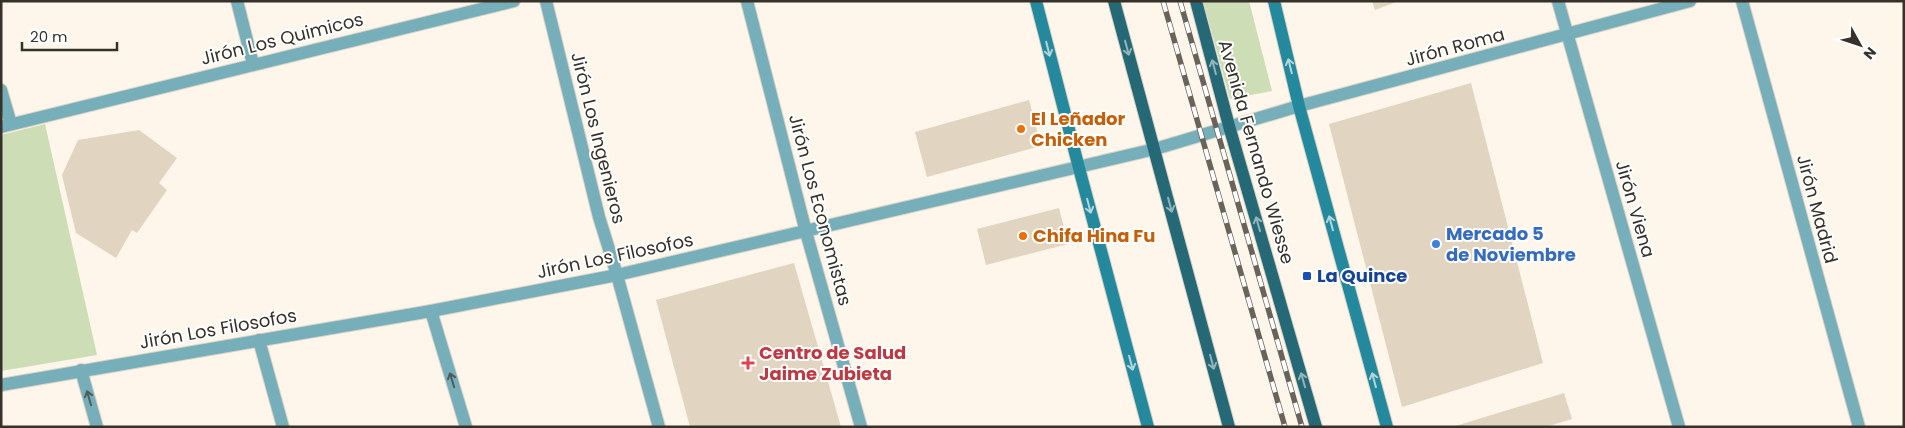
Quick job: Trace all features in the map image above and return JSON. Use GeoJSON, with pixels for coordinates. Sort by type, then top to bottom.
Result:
{"type":"FeatureCollection","features":[{"type":"Feature","properties":{"kind":"main road"},"geometry":{"type":"LineString","coordinates":[[1036,1],[1078,168],[1148,427]]}},
{"type":"Feature","properties":{"kind":"main road"},"geometry":{"type":"LineString","coordinates":[[1114,1],[1229,427]]}},
{"type":"Feature","properties":{"kind":"main road","name":"Avenida Fernando Wiesse"},"geometry":{"type":"LineString","coordinates":[[1196,1],[1229,126],[1316,427]]}},
{"type":"Feature","properties":{"kind":"main road"},"geometry":{"type":"LineString","coordinates":[[1274,1],[1299,106],[1387,427]]}},
{"type":"Feature","properties":{"kind":"street"},"geometry":{"type":"LineString","coordinates":[[237,1],[253,64]]}},
{"type":"Feature","properties":{"kind":"street","name":"Jirón Los Quimicos"},"geometry":{"type":"LineString","coordinates":[[6,126],[514,1]]}},
{"type":"Feature","properties":{"kind":"street","name":"Jirón Los Ingenieros"},"geometry":{"type":"LineString","coordinates":[[546,1],[599,217],[659,427]]}},
{"type":"Feature","properties":{"kind":"street","name":"Jirón Los Economistas"},"geometry":{"type":"LineString","coordinates":[[748,1],[806,232],[861,427]]}},
{"type":"Feature","properties":{"kind":"street","name":"Jirón Viena"},"geometry":{"type":"LineString","coordinates":[[1558,1],[1679,427]]}},
{"type":"Feature","properties":{"kind":"street","name":"Jirón Roma"},"geometry":{"type":"LineString","coordinates":[[1229,126],[1567,36],[1690,1]]}},
{"type":"Feature","properties":{"kind":"street","name":"Jirón Madrid"},"geometry":{"type":"LineString","coordinates":[[1742,1],[1859,427]]}},
{"type":"Feature","properties":{"kind":"street"},"geometry":{"type":"LineString","coordinates":[[1,90],[6,126]]}},
{"type":"Feature","properties":{"kind":"street","name":"Jirón Los Filosofos"},"geometry":{"type":"LineString","coordinates":[[1,385],[431,311],[617,275],[1078,168],[1155,149],[1229,126]]}},
{"type":"Feature","properties":{"kind":"street"},"geometry":{"type":"LineString","coordinates":[[431,311],[466,427]]}},
{"type":"Feature","properties":{"kind":"street"},"geometry":{"type":"LineString","coordinates":[[259,340],[283,427]]}},
{"type":"Feature","properties":{"kind":"street"},"geometry":{"type":"LineString","coordinates":[[81,370],[97,427]]}},
{"type":"Feature","properties":{"kind":"green space"},"geometry":{"type":"Polygon","coordinates":[[[1203,1],[1249,1],[1272,91],[1230,99],[1203,1]]]}},
{"type":"Feature","properties":{"kind":"green space"},"geometry":{"type":"Polygon","coordinates":[[[45,124],[97,355],[1,371],[1,135],[45,124]]]}},
{"type":"Feature","properties":{"kind":"building"},"geometry":{"type":"Polygon","coordinates":[[[1372,1],[1399,1],[1375,10],[1372,1]]]}},
{"type":"Feature","properties":{"kind":"building","name":"Mercado 5 de Noviembre"},"geometry":{"type":"Polygon","coordinates":[[[1471,83],[1543,363],[1402,407],[1329,124],[1471,83]]]}},
{"type":"Feature","properties":{"kind":"building"},"geometry":{"type":"Polygon","coordinates":[[[1029,100],[1041,146],[927,177],[915,132],[1029,100]]]}},
{"type":"Feature","properties":{"kind":"building"},"geometry":{"type":"Polygon","coordinates":[[[139,130],[177,158],[159,183],[167,190],[137,233],[132,230],[116,258],[76,233],[62,175],[78,140],[139,130]]]}},
{"type":"Feature","properties":{"kind":"building","name":"Chifa Hina Fu"},"geometry":{"type":"Polygon","coordinates":[[[1059,208],[1068,244],[986,265],[977,229],[1059,208]]]}},
{"type":"Feature","properties":{"kind":"building","name":"Centro de Salud Jaime Zubieta"},"geometry":{"type":"Polygon","coordinates":[[[794,263],[841,427],[690,427],[656,300],[794,263]]]}},
{"type":"Feature","properties":{"kind":"building"},"geometry":{"type":"Polygon","coordinates":[[[1564,393],[1572,419],[1546,427],[1452,427],[1564,393]]]}},
{"type":"Feature","properties":{"kind":"railway"},"geometry":{"type":"LineString","coordinates":[[1163,1],[1285,427]]}},
{"type":"Feature","properties":{"kind":"railway"},"geometry":{"type":"LineString","coordinates":[[1180,1],[1302,427]]}},
{"type":"Feature","properties":{"kind":"place","name":"El Leñador Chicken"},"geometry":{"type":"Point","coordinates":[1021,129]}},
{"type":"Feature","properties":{"kind":"place","name":"Chifa Hina Fu"},"geometry":{"type":"Point","coordinates":[1023,236]}},
{"type":"Feature","properties":{"kind":"place","name":"Mercado 5 de Noviembre"},"geometry":{"type":"Point","coordinates":[1436,244]}},
{"type":"Feature","properties":{"kind":"place","name":"La Quince"},"geometry":{"type":"Point","coordinates":[1307,276]}},
{"type":"Feature","properties":{"kind":"place","name":"Centro de Salud Jaime Zubieta"},"geometry":{"type":"Point","coordinates":[748,363]}}]}
